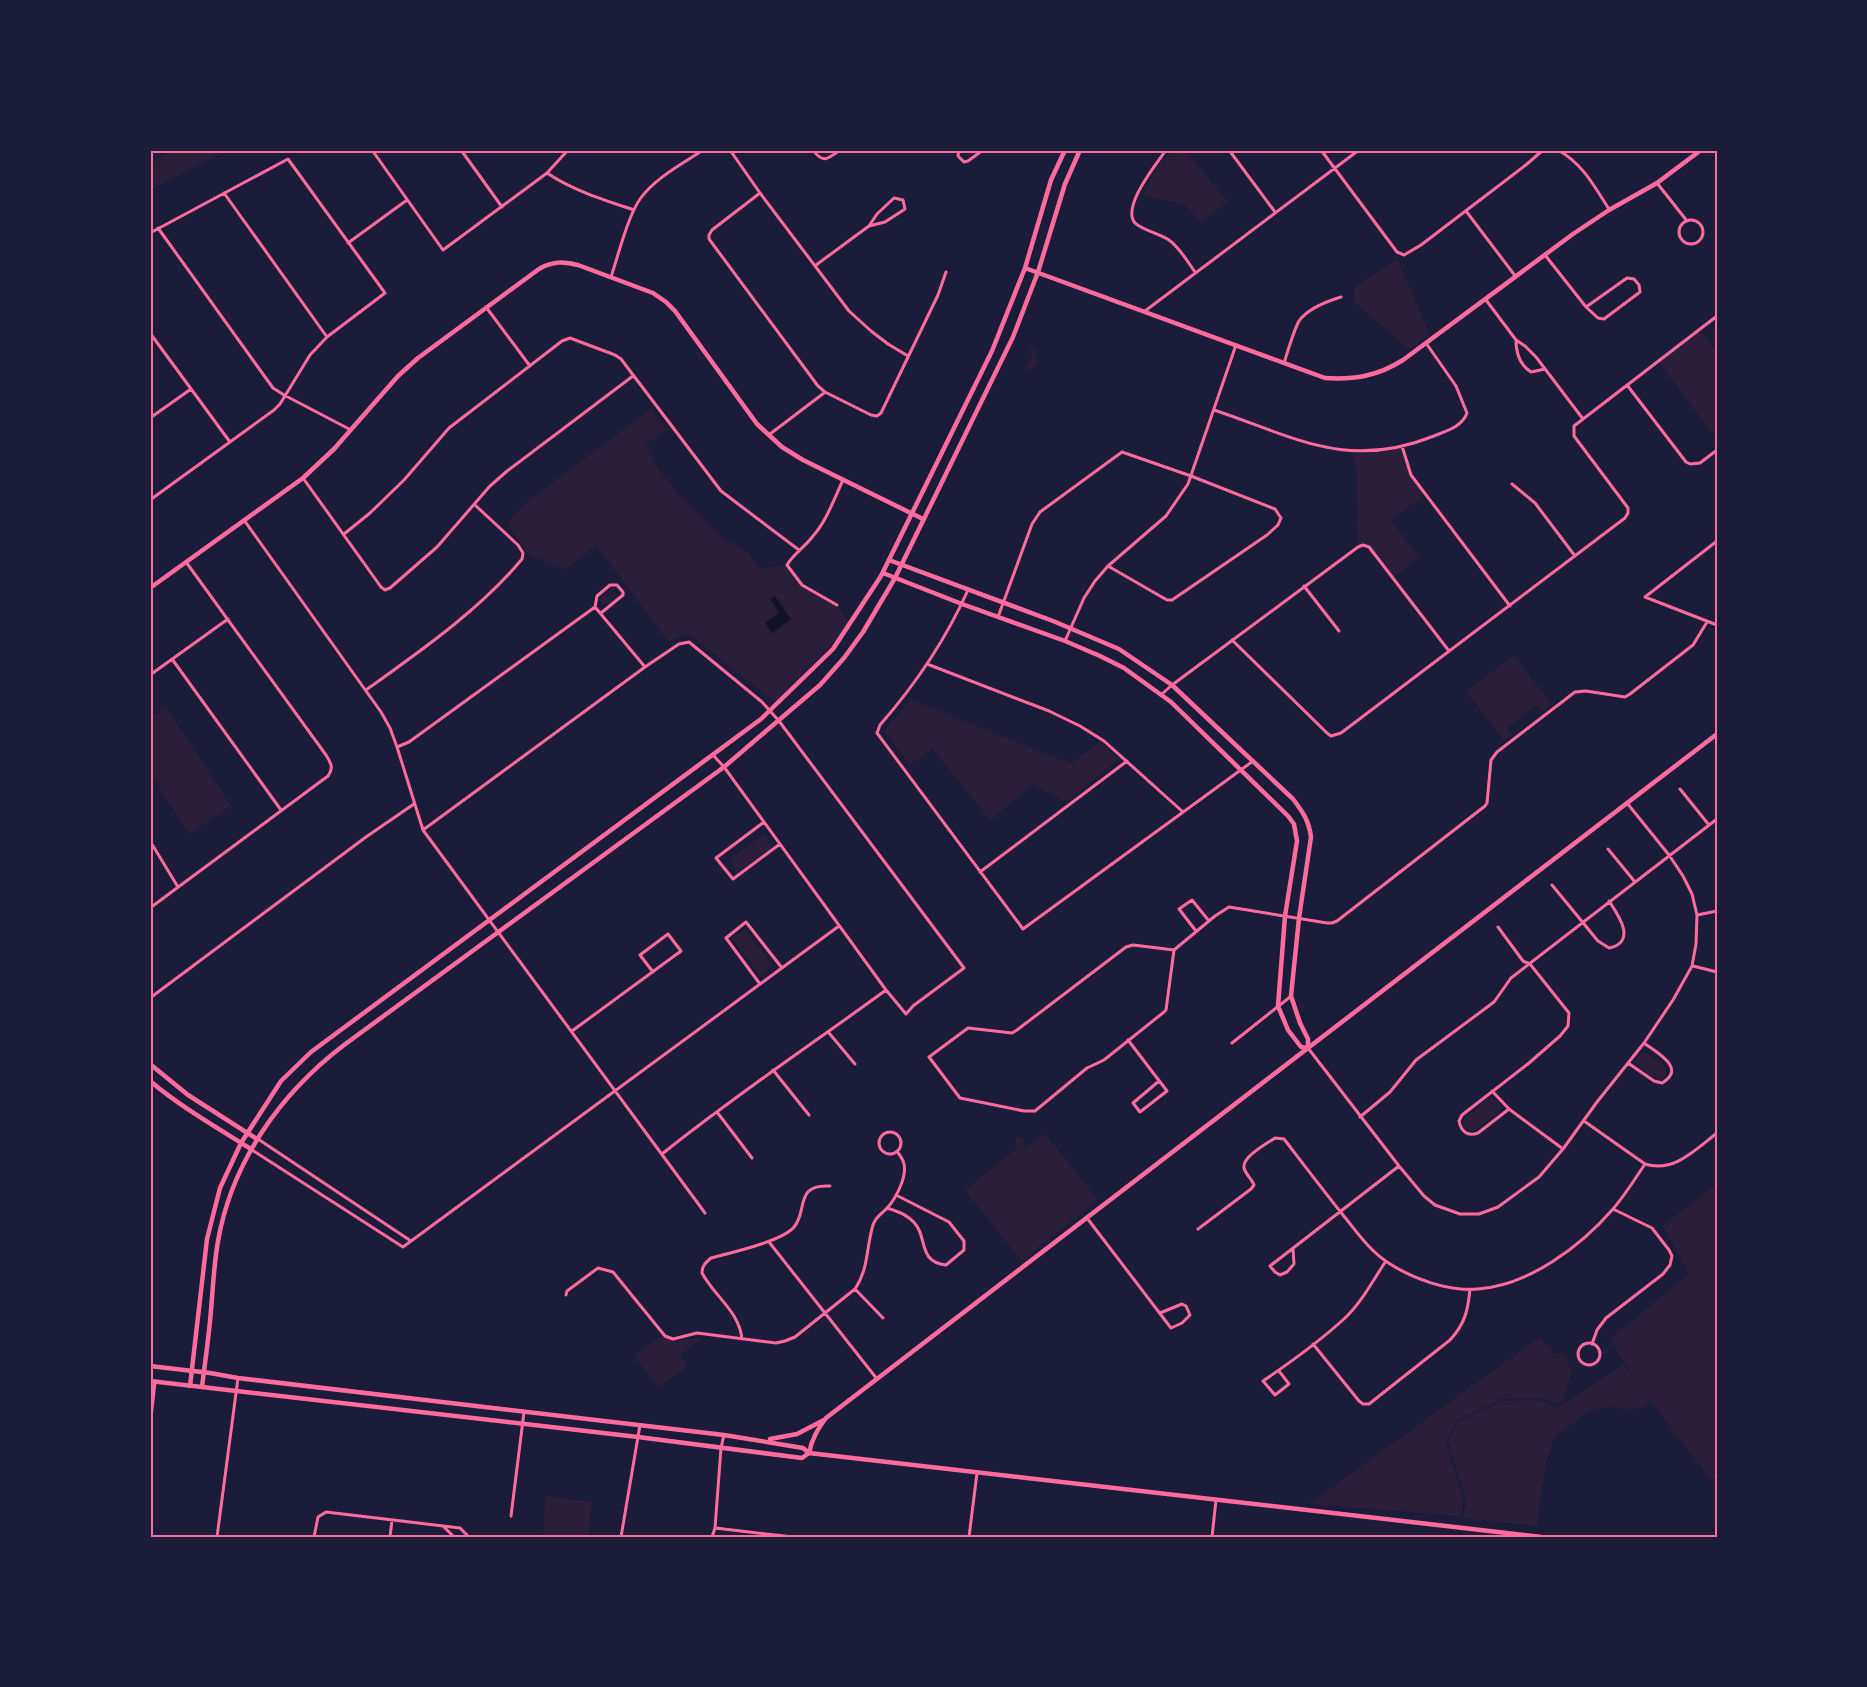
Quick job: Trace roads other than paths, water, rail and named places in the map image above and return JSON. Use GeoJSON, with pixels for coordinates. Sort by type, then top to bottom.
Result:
{"type":"FeatureCollection","features":[{"type":"Feature","properties":{"kind":"street"},"geometry":{"type":"LineString","coordinates":[[372,150],[444,250],[547,173],[568,150]]}},
{"type":"Feature","properties":{"kind":"street"},"geometry":{"type":"LineString","coordinates":[[461,150],[502,207]]}},
{"type":"Feature","properties":{"kind":"street"},"geometry":{"type":"LineString","coordinates":[[611,277],[634,210],[641,198],[653,185],[702,150]]}},
{"type":"Feature","properties":{"kind":"street"},"geometry":{"type":"LineString","coordinates":[[730,150],[857,320],[888,344],[909,356]]}},
{"type":"Feature","properties":{"kind":"street"},"geometry":{"type":"LineString","coordinates":[[813,150],[818,157],[823,159],[829,158],[840,150]]}},
{"type":"Feature","properties":{"kind":"street"},"geometry":{"type":"LineString","coordinates":[[959,150],[958,156],[964,162],[983,150]]}},
{"type":"Feature","properties":{"kind":"street"},"geometry":{"type":"LineString","coordinates":[[190,1386],[207,1239],[220,1188],[241,1143],[281,1081],[311,1052],[770,711],[834,649],[883,573],[993,350],[1025,268],[1051,180],[1065,150]]}},
{"type":"Feature","properties":{"kind":"street"},"geometry":{"type":"LineString","coordinates":[[202,1388],[218,1240],[232,1189],[250,1149],[285,1099],[323,1060],[724,767],[820,684],[844,658],[863,632],[895,578],[1004,356],[1024,310],[1065,184],[1080,150]]}},
{"type":"Feature","properties":{"kind":"street"},"geometry":{"type":"LineString","coordinates":[[1166,150],[1142,185],[1131,211],[1132,218],[1136,224],[1169,240],[1184,254],[1195,272]]}},
{"type":"Feature","properties":{"kind":"street"},"geometry":{"type":"LineString","coordinates":[[1229,150],[1275,212]]}},
{"type":"Feature","properties":{"kind":"street"},"geometry":{"type":"LineString","coordinates":[[1321,150],[1400,254],[1409,254],[1543,150]]}},
{"type":"Feature","properties":{"kind":"street"},"geometry":{"type":"LineString","coordinates":[[1144,311],[1359,150]]}},
{"type":"Feature","properties":{"kind":"street"},"geometry":{"type":"LineString","coordinates":[[1558,150],[1573,158],[1610,210]]}},
{"type":"Feature","properties":{"kind":"street"},"geometry":{"type":"LineString","coordinates":[[1025,268],[1325,378],[1348,379],[1379,374],[1391,368],[1486,300],[1545,255],[1610,210],[1657,183],[1701,150]]}},
{"type":"Feature","properties":{"kind":"street"},"geometry":{"type":"LineString","coordinates":[[150,233],[288,159],[385,293],[327,338],[310,355],[274,410],[150,500]]}},
{"type":"Feature","properties":{"kind":"street"},"geometry":{"type":"LineString","coordinates":[[547,173],[578,191],[634,210]]}},
{"type":"Feature","properties":{"kind":"street"},"geometry":{"type":"LineString","coordinates":[[1657,183],[1687,221]]}},
{"type":"Feature","properties":{"kind":"street"},"geometry":{"type":"LineString","coordinates":[[760,193],[712,230],[709,239],[810,376],[825,392],[871,415],[877,416],[881,413],[938,295],[946,272]]}},
{"type":"Feature","properties":{"kind":"street"},"geometry":{"type":"LineString","coordinates":[[224,194],[327,338]]}},
{"type":"Feature","properties":{"kind":"street"},"geometry":{"type":"LineString","coordinates":[[816,265],[869,226],[894,198],[903,200],[904,209],[885,222],[869,226]]}},
{"type":"Feature","properties":{"kind":"street"},"geometry":{"type":"LineString","coordinates":[[348,243],[407,200]]}},
{"type":"Feature","properties":{"kind":"street"},"geometry":{"type":"LineString","coordinates":[[1466,211],[1516,277]]}},
{"type":"Feature","properties":{"kind":"street"},"geometry":{"type":"LineString","coordinates":[[1687,221],[1695,221],[1704,230],[1702,238],[1696,244],[1685,243],[1680,237],[1681,226],[1687,221]]}},
{"type":"Feature","properties":{"kind":"street"},"geometry":{"type":"LineString","coordinates":[[158,228],[273,388],[284,396],[351,430]]}},
{"type":"Feature","properties":{"kind":"street"},"geometry":{"type":"LineString","coordinates":[[1545,255],[1586,307],[1598,318],[1604,319],[1640,292],[1639,285],[1634,279],[1627,278],[1586,307]]}},
{"type":"Feature","properties":{"kind":"street"},"geometry":{"type":"LineString","coordinates":[[150,588],[303,478],[351,430],[398,376],[418,358],[547,264],[566,262],[654,293],[675,311],[768,436],[792,454],[923,519]]}},
{"type":"Feature","properties":{"kind":"street"},"geometry":{"type":"LineString","coordinates":[[1284,363],[1299,321],[1325,302],[1341,297]]}},
{"type":"Feature","properties":{"kind":"street"},"geometry":{"type":"LineString","coordinates":[[1486,300],[1516,340],[1525,346],[1545,369],[1583,419]]}},
{"type":"Feature","properties":{"kind":"street"},"geometry":{"type":"LineString","coordinates":[[486,307],[530,366]]}},
{"type":"Feature","properties":{"kind":"street"},"geometry":{"type":"LineString","coordinates":[[1232,640],[1331,736],[1341,733],[1625,518],[1628,508],[1574,436],[1574,426],[1717,316]]}},
{"type":"Feature","properties":{"kind":"street"},"geometry":{"type":"LineString","coordinates":[[150,333],[230,442]]}},
{"type":"Feature","properties":{"kind":"street"},"geometry":{"type":"LineString","coordinates":[[344,534],[370,513],[395,488],[449,428],[562,341],[570,338],[621,359],[721,491],[800,550]]}},
{"type":"Feature","properties":{"kind":"street"},"geometry":{"type":"LineString","coordinates":[[1516,340],[1516,349],[1526,369],[1531,372],[1545,369]]}},
{"type":"Feature","properties":{"kind":"street"},"geometry":{"type":"LineString","coordinates":[[1214,410],[1300,442],[1360,452],[1402,446],[1453,428],[1467,413],[1456,386],[1426,343]]}},
{"type":"Feature","properties":{"kind":"street"},"geometry":{"type":"LineString","coordinates":[[1065,641],[1084,598],[1108,566],[1166,516],[1178,500],[1191,476],[1236,345]]}},
{"type":"Feature","properties":{"kind":"street"},"geometry":{"type":"LineString","coordinates":[[993,350],[1004,356]]}},
{"type":"Feature","properties":{"kind":"street"},"geometry":{"type":"LineString","coordinates":[[303,478],[385,590],[400,580],[437,547],[490,486],[506,472],[633,376]]}},
{"type":"Feature","properties":{"kind":"street"},"geometry":{"type":"LineString","coordinates":[[1626,386],[1686,462],[1700,463],[1717,450]]}},
{"type":"Feature","properties":{"kind":"street"},"geometry":{"type":"LineString","coordinates":[[150,418],[191,389]]}},
{"type":"Feature","properties":{"kind":"street"},"geometry":{"type":"LineString","coordinates":[[768,436],[825,392]]}},
{"type":"Feature","properties":{"kind":"street"},"geometry":{"type":"LineString","coordinates":[[1402,446],[1411,475],[1510,606]]}},
{"type":"Feature","properties":{"kind":"street"},"geometry":{"type":"LineString","coordinates":[[998,617],[1032,524],[1040,512],[1122,452],[1275,509],[1281,518],[1278,525],[1267,535],[1172,600],[1167,600],[1108,566]]}},
{"type":"Feature","properties":{"kind":"street"},"geometry":{"type":"LineString","coordinates":[[837,605],[802,585],[787,565],[822,524],[843,480]]}},
{"type":"Feature","properties":{"kind":"street"},"geometry":{"type":"LineString","coordinates":[[1512,484],[1535,503],[1575,556]]}},
{"type":"Feature","properties":{"kind":"street"},"geometry":{"type":"LineString","coordinates":[[366,690],[459,619],[522,559],[523,553],[518,545],[475,505]]}},
{"type":"Feature","properties":{"kind":"street"},"geometry":{"type":"LineString","coordinates":[[243,520],[381,712],[397,747],[423,830],[705,1213]]}},
{"type":"Feature","properties":{"kind":"street"},"geometry":{"type":"LineString","coordinates":[[1717,541],[1646,597],[1717,626]]}},
{"type":"Feature","properties":{"kind":"street"},"geometry":{"type":"LineString","coordinates":[[1162,694],[1304,586],[1363,545],[1369,547],[1449,651]]}},
{"type":"Feature","properties":{"kind":"street"},"geometry":{"type":"LineString","coordinates":[[889,560],[900,566],[1070,627],[1119,649],[1172,685],[1293,799],[1304,813],[1311,837],[1299,918],[1292,996],[1300,1023],[1308,1039],[1308,1048],[1424,1196],[1435,1205],[1460,1214],[1479,1214],[1498,1207],[1539,1177],[1644,1043],[1673,1000],[1692,966],[1696,944],[1697,915],[1688,885],[1669,855],[1627,803]]}},
{"type":"Feature","properties":{"kind":"street"},"geometry":{"type":"LineString","coordinates":[[150,908],[332,771],[327,756],[186,562]]}},
{"type":"Feature","properties":{"kind":"street"},"geometry":{"type":"LineString","coordinates":[[883,573],[1065,641],[1124,668],[1162,694],[1294,824],[1297,841],[1286,916],[1278,1006],[1288,1030],[1301,1047],[1308,1048]]}},
{"type":"Feature","properties":{"kind":"street"},"geometry":{"type":"LineString","coordinates":[[397,747],[409,742],[595,607],[597,596],[610,585],[616,585],[623,595],[601,614]]}},
{"type":"Feature","properties":{"kind":"street"},"geometry":{"type":"LineString","coordinates":[[1304,586],[1340,631]]}},
{"type":"Feature","properties":{"kind":"street"},"geometry":{"type":"LineString","coordinates":[[968,590],[927,664],[880,725],[877,733],[1023,929],[1253,761]]}},
{"type":"Feature","properties":{"kind":"street"},"geometry":{"type":"LineString","coordinates":[[595,607],[645,667]]}},
{"type":"Feature","properties":{"kind":"street"},"geometry":{"type":"LineString","coordinates":[[150,675],[228,619]]}},
{"type":"Feature","properties":{"kind":"street"},"geometry":{"type":"LineString","coordinates":[[1174,950],[1133,945],[1126,947],[1012,1033],[968,1028],[929,1057],[960,1098],[1035,1111],[1087,1068],[1104,1060],[1166,1010],[1174,950],[1209,921],[1229,907],[1327,923],[1337,921],[1485,806],[1493,755],[1575,692],[1586,691],[1625,697],[1630,694],[1693,645],[1707,622]]}},
{"type":"Feature","properties":{"kind":"street"},"geometry":{"type":"LineString","coordinates":[[423,830],[645,667],[679,644],[689,642],[762,702],[779,721],[964,968],[913,1006],[906,1014],[713,755]]}},
{"type":"Feature","properties":{"kind":"street"},"geometry":{"type":"LineString","coordinates":[[172,659],[281,810]]}},
{"type":"Feature","properties":{"kind":"street"},"geometry":{"type":"LineString","coordinates":[[927,664],[1049,711],[1080,726],[1104,741],[1183,812]]}},
{"type":"Feature","properties":{"kind":"street"},"geometry":{"type":"LineString","coordinates":[[765,1440],[797,1434],[826,1418],[1717,734]]}},
{"type":"Feature","properties":{"kind":"street"},"geometry":{"type":"LineString","coordinates":[[980,872],[1127,761]]}},
{"type":"Feature","properties":{"kind":"street"},"geometry":{"type":"LineString","coordinates":[[1680,789],[1709,825]]}},
{"type":"Feature","properties":{"kind":"street"},"geometry":{"type":"LineString","coordinates":[[150,998],[366,837],[414,804]]}},
{"type":"Feature","properties":{"kind":"street"},"geometry":{"type":"LineString","coordinates":[[1360,1117],[1390,1092],[1416,1060],[1494,1002],[1511,978],[1717,819]]}},
{"type":"Feature","properties":{"kind":"street"},"geometry":{"type":"LineString","coordinates":[[764,822],[716,858],[733,879],[780,844]]}},
{"type":"Feature","properties":{"kind":"street"},"geometry":{"type":"LineString","coordinates":[[150,841],[178,887]]}},
{"type":"Feature","properties":{"kind":"street"},"geometry":{"type":"LineString","coordinates":[[1608,849],[1635,882]]}},
{"type":"Feature","properties":{"kind":"street"},"geometry":{"type":"LineString","coordinates":[[1552,885],[1598,941],[1609,948],[1617,946],[1624,932],[1620,917],[1609,902]]}},
{"type":"Feature","properties":{"kind":"street"},"geometry":{"type":"LineString","coordinates":[[1196,932],[1179,909],[1192,900],[1209,921]]}},
{"type":"Feature","properties":{"kind":"street"},"geometry":{"type":"LineString","coordinates":[[1697,915],[1717,911]]}},
{"type":"Feature","properties":{"kind":"street"},"geometry":{"type":"LineString","coordinates":[[760,984],[726,938],[746,922],[782,968]]}},
{"type":"Feature","properties":{"kind":"street"},"geometry":{"type":"LineString","coordinates":[[150,1081],[178,1104],[403,1247],[839,926]]}},
{"type":"Feature","properties":{"kind":"street"},"geometry":{"type":"LineString","coordinates":[[1498,927],[1523,961],[1530,964],[1569,1013],[1568,1026],[1560,1036],[1462,1114],[1459,1121],[1460,1127],[1471,1136],[1478,1134],[1509,1109]]}},
{"type":"Feature","properties":{"kind":"street"},"geometry":{"type":"LineString","coordinates":[[572,1031],[653,972],[681,951],[668,934],[640,955],[653,972]]}},
{"type":"Feature","properties":{"kind":"street"},"geometry":{"type":"LineString","coordinates":[[1692,966],[1717,972]]}},
{"type":"Feature","properties":{"kind":"street"},"geometry":{"type":"LineString","coordinates":[[662,1154],[773,1070],[829,1033],[886,990]]}},
{"type":"Feature","properties":{"kind":"street"},"geometry":{"type":"LineString","coordinates":[[1232,1043],[1292,996]]}},
{"type":"Feature","properties":{"kind":"street"},"geometry":{"type":"LineString","coordinates":[[829,1033],[855,1064]]}},
{"type":"Feature","properties":{"kind":"street"},"geometry":{"type":"LineString","coordinates":[[1128,1040],[1167,1090],[1140,1112],[1133,1103],[1159,1081]]}},
{"type":"Feature","properties":{"kind":"street"},"geometry":{"type":"LineString","coordinates":[[1628,1063],[1654,1081],[1662,1083],[1668,1078],[1672,1069],[1670,1063],[1644,1043]]}},
{"type":"Feature","properties":{"kind":"street"},"geometry":{"type":"LineString","coordinates":[[150,1064],[188,1095],[411,1241]]}},
{"type":"Feature","properties":{"kind":"street"},"geometry":{"type":"LineString","coordinates":[[773,1070],[809,1115]]}},
{"type":"Feature","properties":{"kind":"street"},"geometry":{"type":"LineString","coordinates":[[1492,1091],[1509,1109],[1563,1149]]}},
{"type":"Feature","properties":{"kind":"street"},"geometry":{"type":"LineString","coordinates":[[717,1112],[752,1158]]}},
{"type":"Feature","properties":{"kind":"street"},"geometry":{"type":"LineString","coordinates":[[1584,1120],[1645,1164],[1654,1167],[1668,1166],[1684,1158],[1717,1133]]}},
{"type":"Feature","properties":{"kind":"street"},"geometry":{"type":"LineString","coordinates":[[888,1132],[898,1136],[901,1142],[897,1152],[890,1154],[883,1152],[879,1146],[882,1135],[888,1132]]}},
{"type":"Feature","properties":{"kind":"street"},"geometry":{"type":"LineString","coordinates":[[1198,1228],[1254,1185],[1253,1180],[1245,1171],[1246,1159],[1275,1138],[1284,1139],[1367,1245],[1386,1261],[1416,1278],[1448,1286],[1477,1289],[1501,1285],[1527,1275],[1559,1257],[1595,1228],[1613,1209],[1645,1164]]}},
{"type":"Feature","properties":{"kind":"street"},"geometry":{"type":"LineString","coordinates":[[566,1295],[567,1291],[598,1268],[613,1272],[664,1336],[673,1340],[697,1333],[776,1343],[795,1337],[855,1289],[865,1272],[872,1227],[896,1195],[904,1171],[902,1159],[897,1152]]}},
{"type":"Feature","properties":{"kind":"street"},"geometry":{"type":"LineString","coordinates":[[1293,1249],[1294,1264],[1287,1272],[1280,1275],[1275,1272],[1270,1266],[1399,1166]]}},
{"type":"Feature","properties":{"kind":"street"},"geometry":{"type":"LineString","coordinates":[[742,1339],[739,1324],[705,1278],[702,1268],[711,1258],[787,1234],[793,1228],[807,1194],[820,1186],[830,1186]]}},
{"type":"Feature","properties":{"kind":"street"},"geometry":{"type":"LineString","coordinates":[[887,1208],[910,1219],[918,1229],[928,1256],[939,1264],[946,1265],[964,1250],[964,1241],[949,1221],[896,1195]]}},
{"type":"Feature","properties":{"kind":"street"},"geometry":{"type":"LineString","coordinates":[[1593,1344],[1596,1330],[1606,1318],[1663,1274],[1670,1265],[1672,1256],[1670,1250],[1652,1228],[1613,1209]]}},
{"type":"Feature","properties":{"kind":"street"},"geometry":{"type":"LineString","coordinates":[[1087,1218],[1171,1328],[1182,1323],[1190,1315],[1190,1311],[1183,1304],[1160,1313]]}},
{"type":"Feature","properties":{"kind":"street"},"geometry":{"type":"LineString","coordinates":[[768,1241],[877,1379]]}},
{"type":"Feature","properties":{"kind":"street"},"geometry":{"type":"LineString","coordinates":[[1279,1371],[1289,1384],[1275,1395],[1263,1381],[1279,1371],[1345,1317],[1363,1296],[1386,1261]]}},
{"type":"Feature","properties":{"kind":"street"},"geometry":{"type":"LineString","coordinates":[[855,1289],[883,1318]]}},
{"type":"Feature","properties":{"kind":"street"},"geometry":{"type":"LineString","coordinates":[[1313,1344],[1359,1401],[1369,1404],[1459,1331],[1468,1311],[1470,1289]]}},
{"type":"Feature","properties":{"kind":"street"},"geometry":{"type":"LineString","coordinates":[[1585,1344],[1593,1344],[1598,1348],[1600,1357],[1593,1364],[1586,1364],[1580,1360],[1580,1349],[1585,1344]]}},
{"type":"Feature","properties":{"kind":"street"},"geometry":{"type":"LineString","coordinates":[[150,1366],[413,1399],[724,1434],[803,1448],[809,1453],[1542,1537]]}},
{"type":"Feature","properties":{"kind":"street"},"geometry":{"type":"LineString","coordinates":[[217,1537],[238,1378]]}},
{"type":"Feature","properties":{"kind":"street"},"geometry":{"type":"LineString","coordinates":[[150,1427],[153,1382],[802,1458],[809,1453],[811,1440],[826,1418]]}},
{"type":"Feature","properties":{"kind":"street"},"geometry":{"type":"LineString","coordinates":[[511,1516],[524,1412]]}},
{"type":"Feature","properties":{"kind":"street"},"geometry":{"type":"LineString","coordinates":[[621,1537],[640,1425]]}},
{"type":"Feature","properties":{"kind":"street"},"geometry":{"type":"LineString","coordinates":[[712,1537],[715,1528],[724,1434]]}},
{"type":"Feature","properties":{"kind":"street"},"geometry":{"type":"LineString","coordinates":[[969,1537],[977,1473]]}},
{"type":"Feature","properties":{"kind":"street"},"geometry":{"type":"LineString","coordinates":[[1212,1537],[1216,1500]]}},
{"type":"Feature","properties":{"kind":"street"},"geometry":{"type":"LineString","coordinates":[[314,1537],[318,1517],[322,1513],[329,1512],[460,1528],[469,1537]]}},
{"type":"Feature","properties":{"kind":"street"},"geometry":{"type":"LineString","coordinates":[[390,1537],[392,1520]]}},
{"type":"Feature","properties":{"kind":"street"},"geometry":{"type":"LineString","coordinates":[[443,1526],[454,1537]]}},
{"type":"Feature","properties":{"kind":"street"},"geometry":{"type":"LineString","coordinates":[[715,1528],[793,1537]]}}]}
